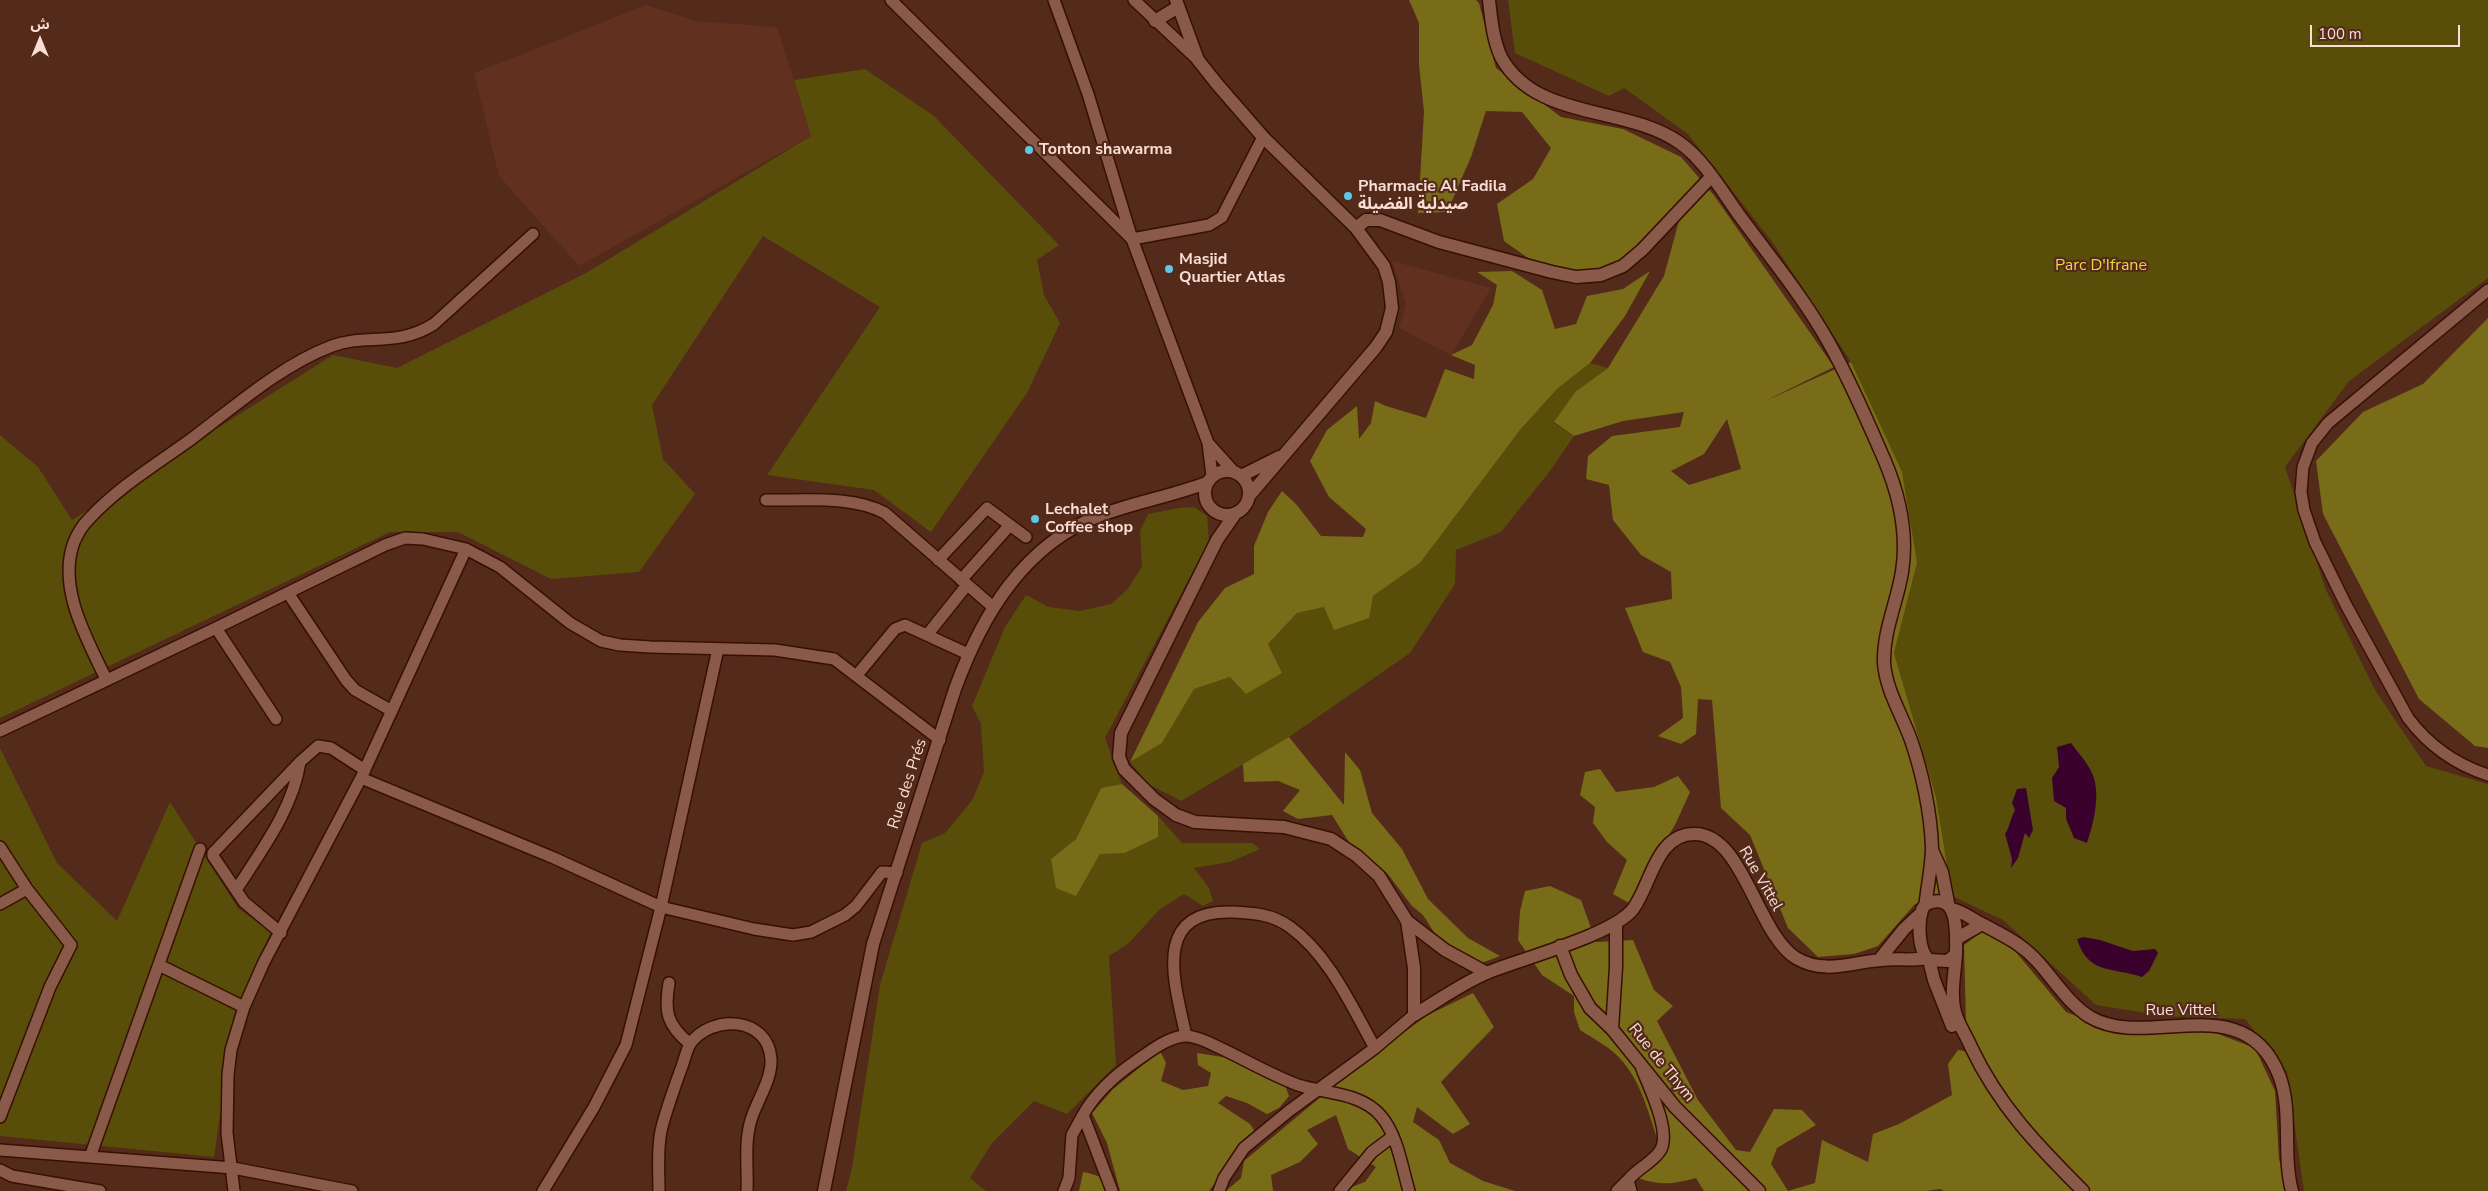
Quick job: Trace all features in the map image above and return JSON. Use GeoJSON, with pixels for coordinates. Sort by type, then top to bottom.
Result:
{"type":"FeatureCollection","features":[{"type":"Feature","properties":{"kind":"street"},"geometry":{"type":"LineString","coordinates":[[891,0],[1132,238]]}},
{"type":"Feature","properties":{"kind":"street"},"geometry":{"type":"LineString","coordinates":[[1054,0],[1088,94],[1132,238],[1208,443],[1209,479],[1204,492],[1206,501],[1214,511],[1217,540]]}},
{"type":"Feature","properties":{"kind":"street"},"geometry":{"type":"LineString","coordinates":[[1134,0],[1198,60],[1263,137],[1356,228],[1384,266],[1390,282],[1392,308],[1386,332],[1376,347],[1249,496],[1246,504],[1235,514],[1217,540],[1121,733],[1119,757],[1124,769],[1154,799],[1176,815],[1194,822],[1284,827],[1331,839],[1357,856],[1379,876],[1407,921],[1445,950],[1487,973]]}},
{"type":"Feature","properties":{"kind":"street"},"geometry":{"type":"LineString","coordinates":[[1489,0],[1494,33],[1502,58],[1512,72],[1534,91],[1564,104],[1631,121],[1660,132],[1681,144],[1711,177],[1784,276],[1830,343],[1884,460],[1895,489],[1902,524],[1904,553],[1902,572],[1888,626],[1884,665],[1886,677],[1912,742],[1927,811],[1932,850],[1924,909],[1922,942],[1934,980],[1953,1028],[1994,1101],[2016,1131],[2073,1191]]}},
{"type":"Feature","properties":{"kind":"street"},"geometry":{"type":"LineString","coordinates":[[1155,21],[1177,3],[1198,60]]}},
{"type":"Feature","properties":{"kind":"street"},"geometry":{"type":"LineString","coordinates":[[1132,238],[1209,225],[1222,217],[1263,137]]}},
{"type":"Feature","properties":{"kind":"street"},"geometry":{"type":"LineString","coordinates":[[1356,228],[1366,220],[1380,220],[1439,242],[1552,272],[1576,277],[1601,275],[1624,266],[1642,250],[1711,177]]}},
{"type":"Feature","properties":{"kind":"street"},"geometry":{"type":"LineString","coordinates":[[106,679],[80,624],[73,596],[70,567],[74,543],[87,521],[114,496],[274,378],[319,352],[351,342],[405,338],[420,333],[434,324],[533,234]]}},
{"type":"Feature","properties":{"kind":"street"},"geometry":{"type":"LineString","coordinates":[[2488,290],[2328,423],[2306,456],[2301,487],[2304,510],[2328,569],[2408,718],[2420,734],[2445,756],[2488,775]]}},
{"type":"Feature","properties":{"kind":"street"},"geometry":{"type":"LineString","coordinates":[[1208,443],[1246,481],[1249,496]]}},
{"type":"Feature","properties":{"kind":"street"},"geometry":{"type":"LineString","coordinates":[[1209,479],[1226,471],[1238,474],[1284,455]]}},
{"type":"Feature","properties":{"kind":"street","name":"Rue des Prés"},"geometry":{"type":"LineString","coordinates":[[824,1191],[873,944],[968,654],[993,607],[1025,566],[1062,534],[1100,515],[1144,501],[1172,496],[1209,479]]}},
{"type":"Feature","properties":{"kind":"street","name":"Rue des Prés"},"geometry":{"type":"LineString","coordinates":[[1172,496],[1206,501]]}},
{"type":"Feature","properties":{"kind":"street"},"geometry":{"type":"LineString","coordinates":[[766,500],[848,502],[874,508],[885,513],[993,607]]}},
{"type":"Feature","properties":{"kind":"street"},"geometry":{"type":"LineString","coordinates":[[938,560],[985,509],[990,509],[1026,537]]}},
{"type":"Feature","properties":{"kind":"street"},"geometry":{"type":"LineString","coordinates":[[1214,511],[1228,515],[1235,514]]}},
{"type":"Feature","properties":{"kind":"street"},"geometry":{"type":"LineString","coordinates":[[927,635],[964,582],[1010,525]]}},
{"type":"Feature","properties":{"kind":"street"},"geometry":{"type":"LineString","coordinates":[[0,731],[384,545],[405,538],[423,539],[466,549],[500,567],[570,623],[601,641],[635,646],[774,650],[812,654],[834,659],[940,740]]}},
{"type":"Feature","properties":{"kind":"street"},"geometry":{"type":"LineString","coordinates":[[234,1191],[227,1133],[228,1075],[231,1050],[244,1007],[264,962],[281,934],[363,774],[466,549]]}},
{"type":"Feature","properties":{"kind":"street"},"geometry":{"type":"LineString","coordinates":[[288,593],[346,680],[355,690],[392,711]]}},
{"type":"Feature","properties":{"kind":"street"},"geometry":{"type":"LineString","coordinates":[[857,675],[895,629],[905,625],[968,654]]}},
{"type":"Feature","properties":{"kind":"street"},"geometry":{"type":"LineString","coordinates":[[216,628],[276,719]]}},
{"type":"Feature","properties":{"kind":"street"},"geometry":{"type":"LineString","coordinates":[[543,1191],[594,1107],[626,1045],[661,907],[718,648]]}},
{"type":"Feature","properties":{"kind":"street"},"geometry":{"type":"LineString","coordinates":[[281,934],[244,902],[213,856],[213,853],[312,750],[324,746],[363,774],[661,907],[754,929],[793,935],[811,932],[845,915],[856,906],[882,872],[897,874]]}},
{"type":"Feature","properties":{"kind":"street"},"geometry":{"type":"LineString","coordinates":[[236,890],[267,841],[286,804],[296,783],[300,762]]}},
{"type":"Feature","properties":{"kind":"street","name":"Rue Vittel"},"geometry":{"type":"LineString","coordinates":[[1414,1016],[1487,973],[1616,924],[1634,907],[1652,870],[1672,841],[1686,835],[1705,835],[1716,841],[1732,859],[1778,941],[1797,958],[1826,967],[1856,965],[1879,960],[1928,959],[1948,962],[1956,954]]}},
{"type":"Feature","properties":{"kind":"street"},"geometry":{"type":"LineString","coordinates":[[0,847],[27,889],[70,941],[71,950],[50,987],[0,1117]]}},
{"type":"Feature","properties":{"kind":"street"},"geometry":{"type":"LineString","coordinates":[[90,1157],[200,849]]}},
{"type":"Feature","properties":{"kind":"street"},"geometry":{"type":"LineString","coordinates":[[1932,850],[1942,872],[1956,939],[1953,998],[1955,1012],[1981,1067],[1998,1097],[2020,1126],[2083,1191]]}},
{"type":"Feature","properties":{"kind":"street"},"geometry":{"type":"LineString","coordinates":[[0,904],[27,889]]}},
{"type":"Feature","properties":{"kind":"street"},"geometry":{"type":"LineString","coordinates":[[1879,960],[1904,929],[1924,909],[1936,901],[1950,906]]}},
{"type":"Feature","properties":{"kind":"street","name":"Rue Vittel"},"geometry":{"type":"LineString","coordinates":[[1950,906],[2015,942],[2037,961],[2079,1008],[2090,1017],[2112,1024],[2141,1027],[2222,1027],[2232,1029],[2255,1042],[2271,1060],[2282,1086],[2292,1191]]}},
{"type":"Feature","properties":{"kind":"street"},"geometry":{"type":"LineString","coordinates":[[1186,1036],[1172,971],[1173,956],[1184,928],[1208,914],[1251,913],[1264,914],[1291,927],[1315,951],[1333,976],[1375,1048]]}},
{"type":"Feature","properties":{"kind":"street"},"geometry":{"type":"LineString","coordinates":[[1219,1191],[1224,1178],[1244,1148],[1316,1090],[1375,1048],[1414,1016],[1414,968],[1407,921]]}},
{"type":"Feature","properties":{"kind":"street","name":"Rue de Thym"},"geometry":{"type":"LineString","coordinates":[[1616,924],[1616,967],[1612,1029],[1675,1107],[1760,1191]]}},
{"type":"Feature","properties":{"kind":"street"},"geometry":{"type":"LineString","coordinates":[[1956,939],[1982,924]]}},
{"type":"Feature","properties":{"kind":"street"},"geometry":{"type":"LineString","coordinates":[[1560,946],[1571,975],[1590,1008],[1612,1029]]}},
{"type":"Feature","properties":{"kind":"street"},"geometry":{"type":"LineString","coordinates":[[159,965],[244,1007]]}},
{"type":"Feature","properties":{"kind":"street"},"geometry":{"type":"LineString","coordinates":[[669,983],[666,1005],[670,1022],[677,1034],[690,1044]]}},
{"type":"Feature","properties":{"kind":"street"},"geometry":{"type":"LineString","coordinates":[[659,1191],[661,1131],[690,1044],[717,1026],[733,1022],[747,1026],[760,1036],[769,1049],[771,1060],[769,1072],[752,1120],[746,1150],[747,1191]]}},
{"type":"Feature","properties":{"kind":"street"},"geometry":{"type":"LineString","coordinates":[[1064,1191],[1069,1178],[1072,1135],[1097,1093],[1125,1068],[1155,1048],[1186,1036],[1209,1043],[1295,1084],[1344,1095],[1374,1109],[1382,1117],[1392,1137],[1409,1191]]}},
{"type":"Feature","properties":{"kind":"street"},"geometry":{"type":"LineString","coordinates":[[1617,1191],[1630,1185],[1660,1152],[1663,1138],[1659,1114],[1640,1066]]}},
{"type":"Feature","properties":{"kind":"street"},"geometry":{"type":"LineString","coordinates":[[1083,1115],[1112,1191]]}},
{"type":"Feature","properties":{"kind":"street"},"geometry":{"type":"LineString","coordinates":[[1340,1191],[1372,1152],[1392,1137]]}},
{"type":"Feature","properties":{"kind":"street"},"geometry":{"type":"LineString","coordinates":[[0,1150],[232,1168],[352,1191]]}},
{"type":"Feature","properties":{"kind":"street"},"geometry":{"type":"LineString","coordinates":[[0,1170],[12,1176],[100,1191]]}},
{"type":"Feature","properties":{"kind":"shaded area"},"geometry":{"type":"Polygon","coordinates":[[[1409,0],[1476,0],[1479,3],[1496,68],[1561,117],[1623,129],[1681,157],[1713,194],[1834,367],[1763,402],[1851,362],[1902,472],[1917,563],[1894,653],[1936,797],[1952,896],[1915,904],[1878,946],[1854,954],[1818,957],[1788,928],[1750,835],[1721,808],[1712,700],[1698,699],[1696,734],[1681,744],[1658,736],[1683,718],[1681,687],[1670,662],[1643,652],[1625,608],[1672,599],[1671,572],[1641,555],[1613,520],[1609,485],[1586,479],[1588,456],[1612,436],[1680,427],[1684,412],[1623,421],[1574,436],[1554,422],[1575,392],[1608,368],[1664,276],[1680,217],[1650,242],[1633,253],[1616,263],[1598,270],[1580,274],[1561,273],[1537,264],[1504,241],[1497,204],[1533,179],[1551,148],[1522,112],[1486,111],[1471,157],[1447,212],[1418,213],[1424,112],[1419,65],[1419,23],[1409,0]],[[1727,419],[1704,454],[1671,471],[1689,485],[1741,469],[1727,419]]]}},
{"type":"Feature","properties":{"kind":"shaded area"},"geometry":{"type":"Polygon","coordinates":[[[646,5],[696,21],[777,27],[811,136],[579,266],[499,176],[474,73],[646,5]]]}},
{"type":"Feature","properties":{"kind":"shaded area"},"geometry":{"type":"Polygon","coordinates":[[[1392,261],[1491,288],[1451,355],[1399,328],[1406,304],[1392,261]]]}},
{"type":"Feature","properties":{"kind":"shaded area"},"geometry":{"type":"Polygon","coordinates":[[[1512,271],[1542,290],[1555,329],[1576,324],[1587,296],[1623,289],[1650,271],[1625,316],[1590,363],[1557,389],[1520,430],[1420,563],[1373,596],[1369,618],[1334,630],[1324,607],[1297,613],[1268,644],[1282,673],[1246,694],[1230,677],[1194,689],[1162,743],[1130,762],[1198,622],[1225,588],[1254,574],[1254,546],[1268,512],[1282,491],[1296,504],[1321,536],[1363,537],[1366,529],[1329,497],[1310,461],[1327,430],[1357,406],[1359,439],[1371,423],[1375,401],[1426,418],[1445,369],[1474,379],[1475,365],[1451,355],[1472,345],[1493,305],[1497,285],[1477,272],[1512,271]]]}},
{"type":"Feature","properties":{"kind":"shaded area"},"geometry":{"type":"Polygon","coordinates":[[[2488,318],[2488,748],[2475,746],[2419,699],[2323,514],[2316,461],[2363,412],[2423,384],[2488,318]]]}},
{"type":"Feature","properties":{"kind":"shaded area"},"geometry":{"type":"Polygon","coordinates":[[[1289,737],[1344,805],[1345,752],[1360,770],[1372,813],[1402,849],[1428,899],[1468,938],[1500,956],[1479,964],[1439,940],[1423,915],[1412,906],[1387,873],[1352,847],[1332,815],[1298,819],[1283,811],[1300,790],[1278,781],[1244,782],[1243,764],[1289,737]]]}},
{"type":"Feature","properties":{"kind":"shaded area"},"geometry":{"type":"Polygon","coordinates":[[[2071,743],[2088,766],[2095,782],[2096,805],[2087,843],[2074,838],[2066,819],[2066,808],[2054,801],[2052,778],[2059,767],[2057,747],[2071,743]]]}},
{"type":"Feature","properties":{"kind":"shaded area"},"geometry":{"type":"Polygon","coordinates":[[[1600,769],[1616,792],[1654,787],[1678,776],[1690,792],[1676,823],[1629,903],[1613,894],[1627,860],[1607,842],[1593,823],[1595,807],[1580,795],[1585,772],[1600,769]]]}},
{"type":"Feature","properties":{"kind":"shaded area"},"geometry":{"type":"Polygon","coordinates":[[[1122,784],[1158,816],[1158,837],[1125,853],[1100,854],[1076,896],[1056,888],[1051,859],[1076,839],[1101,788],[1122,784]]]}},
{"type":"Feature","properties":{"kind":"shaded area"},"geometry":{"type":"Polygon","coordinates":[[[2026,788],[2033,830],[2029,838],[2025,833],[2018,858],[2011,868],[2012,859],[2005,834],[2015,810],[2012,803],[2017,789],[2026,788]]]}},
{"type":"Feature","properties":{"kind":"shaded area"},"geometry":{"type":"Polygon","coordinates":[[[1550,886],[1581,900],[1596,942],[1633,940],[1654,990],[1673,1006],[1657,1021],[1698,1100],[1736,1150],[1750,1152],[1774,1109],[1802,1110],[1816,1125],[1777,1148],[1771,1164],[1788,1191],[1704,1191],[1696,1178],[1667,1183],[1638,1178],[1661,1150],[1646,1104],[1636,1082],[1630,1071],[1614,1052],[1580,1030],[1574,1012],[1574,996],[1542,975],[1518,940],[1520,911],[1525,891],[1550,886]]]}},
{"type":"Feature","properties":{"kind":"shaded area"},"geometry":{"type":"Polygon","coordinates":[[[1983,931],[2010,945],[2066,1012],[2106,1027],[2213,1032],[2255,1048],[2275,1091],[2279,1159],[2288,1191],[1944,1191],[1940,1189],[1926,1191],[1788,1191],[1815,1183],[1822,1140],[1868,1162],[1873,1134],[1899,1124],[1952,1095],[1948,1064],[1958,1050],[1980,1054],[1966,1024],[1964,945],[1983,931]]]}},
{"type":"Feature","properties":{"kind":"shaded area"},"geometry":{"type":"Polygon","coordinates":[[[2083,937],[2100,940],[2133,951],[2155,949],[2158,953],[2149,971],[2142,977],[2103,968],[2095,964],[2082,951],[2077,939],[2083,937]]]}},
{"type":"Feature","properties":{"kind":"shaded area"},"geometry":{"type":"Polygon","coordinates":[[[1473,993],[1494,1027],[1441,1082],[1470,1124],[1453,1134],[1417,1107],[1413,1122],[1439,1140],[1450,1163],[1483,1181],[1515,1191],[1341,1191],[1365,1182],[1376,1167],[1348,1149],[1336,1115],[1307,1130],[1318,1144],[1300,1162],[1271,1175],[1273,1191],[1226,1191],[1241,1178],[1244,1161],[1347,1075],[1426,1016],[1473,993]]]}},
{"type":"Feature","properties":{"kind":"shaded area"},"geometry":{"type":"Polygon","coordinates":[[[1160,1051],[1166,1063],[1161,1081],[1183,1090],[1208,1086],[1211,1073],[1198,1065],[1197,1053],[1229,1058],[1283,1080],[1289,1096],[1279,1108],[1267,1114],[1247,1103],[1226,1096],[1218,1103],[1250,1124],[1254,1130],[1209,1191],[1120,1191],[1107,1143],[1092,1113],[1113,1089],[1160,1051]]]}},
{"type":"Feature","properties":{"kind":"shaded area"},"geometry":{"type":"Polygon","coordinates":[[[1083,1172],[1096,1175],[1104,1180],[1110,1191],[1079,1191],[1083,1172]]]}},
{"type":"Feature","properties":{"kind":"green space","name":"Parc D'Ifrane"},"geometry":{"type":"Polygon","coordinates":[[[1508,0],[2488,0],[2488,278],[2349,381],[2285,467],[2326,590],[2375,690],[2426,766],[2488,784],[2488,1191],[2304,1191],[2287,1072],[2245,1019],[2166,1016],[2096,1005],[2003,920],[1952,896],[1936,797],[1894,653],[1917,563],[1851,362],[1773,243],[1688,134],[1624,88],[1609,96],[1515,53],[1508,0]]]}},
{"type":"Feature","properties":{"kind":"green space"},"geometry":{"type":"Polygon","coordinates":[[[865,69],[934,116],[1059,245],[1037,260],[1044,295],[1060,323],[1027,393],[931,532],[874,490],[767,475],[880,307],[763,236],[652,405],[663,459],[695,494],[639,572],[551,579],[458,532],[390,532],[0,718],[0,435],[38,467],[72,520],[333,355],[397,368],[586,273],[811,136],[794,80],[865,69]]]}},
{"type":"Feature","properties":{"kind":"green space"},"geometry":{"type":"Polygon","coordinates":[[[1590,363],[1608,368],[1575,392],[1554,423],[1574,436],[1550,471],[1501,532],[1456,550],[1455,584],[1410,653],[1289,737],[1181,801],[1148,784],[1130,762],[1162,743],[1194,689],[1230,677],[1282,673],[1268,644],[1297,613],[1373,596],[1420,563],[1520,430],[1557,389],[1590,363]]]}},
{"type":"Feature","properties":{"kind":"green space"},"geometry":{"type":"Polygon","coordinates":[[[1194,507],[1207,516],[1209,541],[1105,738],[1122,784],[1101,788],[1076,839],[1051,859],[1089,874],[1100,853],[1125,853],[1157,837],[1158,816],[1182,843],[1252,843],[1260,849],[1230,862],[1194,868],[1209,888],[1213,901],[1203,906],[1184,894],[1159,910],[1129,943],[1109,956],[1116,1065],[1067,1114],[1034,1101],[992,1143],[970,1178],[986,1191],[846,1191],[852,1168],[880,985],[922,843],[945,833],[973,799],[984,772],[981,724],[972,706],[1005,627],[1026,595],[1049,607],[1080,611],[1111,604],[1128,589],[1142,566],[1140,531],[1148,514],[1194,507]]]}},
{"type":"Feature","properties":{"kind":"green space"},"geometry":{"type":"Polygon","coordinates":[[[0,748],[57,863],[117,921],[170,802],[238,908],[271,932],[234,1015],[214,1157],[0,1136],[0,748]]]}},
{"type":"Feature","properties":{"kind":"place","name":"Tonton shawarma"},"geometry":{"type":"Point","coordinates":[1029,150]}},
{"type":"Feature","properties":{"kind":"place","name":"Pharmacie Al Fadila صيدلية الفضيلة"},"geometry":{"type":"Point","coordinates":[1348,196]}},
{"type":"Feature","properties":{"kind":"place","name":"Masjid Quartier Atlas"},"geometry":{"type":"Point","coordinates":[1169,269]}},
{"type":"Feature","properties":{"kind":"place","name":"Lechalet Coffee shop"},"geometry":{"type":"Point","coordinates":[1035,519]}}]}
